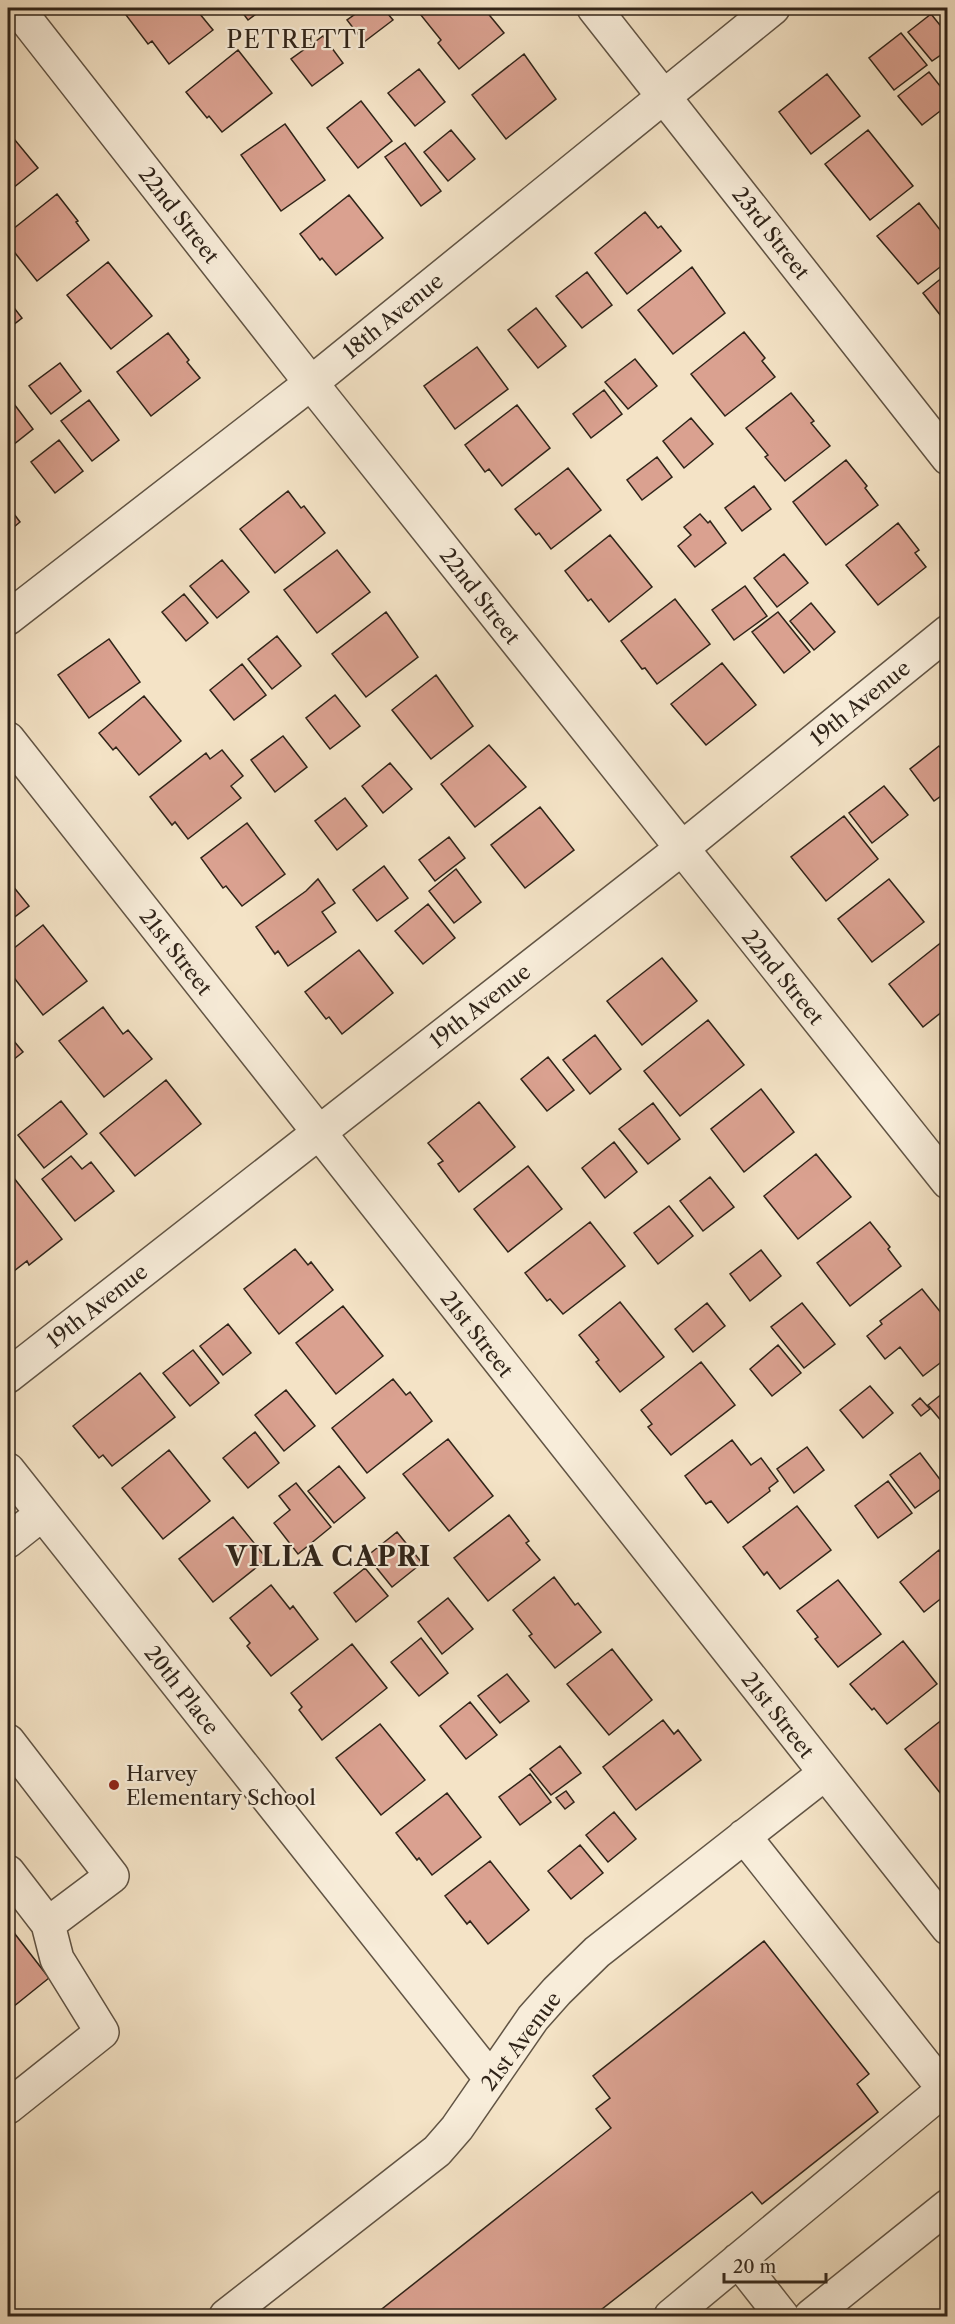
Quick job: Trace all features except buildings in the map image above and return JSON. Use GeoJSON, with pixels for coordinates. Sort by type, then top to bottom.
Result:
{"type":"FeatureCollection","features":[{"type":"Feature","properties":{"kind":"street","name":"22nd Street"},"geometry":{"type":"LineString","coordinates":[[17,8],[311,383],[948,1182]]}},
{"type":"Feature","properties":{"kind":"street","name":"23rd Street"},"geometry":{"type":"LineString","coordinates":[[594,8],[948,458]]}},
{"type":"Feature","properties":{"kind":"street","name":"18th Avenue"},"geometry":{"type":"LineString","coordinates":[[8,618],[311,383],[773,8]]}},
{"type":"Feature","properties":{"kind":"street","name":"19th Avenue"},"geometry":{"type":"LineString","coordinates":[[8,1376],[681,849],[948,632]]}},
{"type":"Feature","properties":{"kind":"street","name":"21st Street"},"geometry":{"type":"LineString","coordinates":[[8,739],[948,1928]]}},
{"type":"Feature","properties":{"kind":"street","name":"20th Place"},"geometry":{"type":"LineString","coordinates":[[8,1470],[491,2079]]}},
{"type":"Feature","properties":{"kind":"street"},"geometry":{"type":"LineString","coordinates":[[8,1541],[42,1514]]}},
{"type":"Feature","properties":{"kind":"street"},"geometry":{"type":"LineString","coordinates":[[8,1741],[112,1876],[48,1923]]}},
{"type":"Feature","properties":{"kind":"street","name":"21st Avenue"},"geometry":{"type":"LineString","coordinates":[[226,2316],[437,2151],[457,2128],[533,2018],[597,1952],[824,1773]]}},
{"type":"Feature","properties":{"kind":"street"},"geometry":{"type":"LineString","coordinates":[[670,2316],[946,2087],[744,1836]]}},
{"type":"Feature","properties":{"kind":"street"},"geometry":{"type":"LineString","coordinates":[[8,1872],[48,1923],[57,1959],[102,2032],[8,2107]]}},
{"type":"Feature","properties":{"kind":"street"},"geometry":{"type":"LineString","coordinates":[[811,2316],[948,2206]]}},
{"type":"Feature","properties":{"kind":"street"},"geometry":{"type":"LineString","coordinates":[[738,2260],[782,2316]]}},
{"type":"Feature","properties":{"kind":"place","name":"Harvey Elementary School"},"geometry":{"type":"Point","coordinates":[114,1785]}},
{"type":"Feature","properties":{"kind":"district","name":"PETRETTI"},"geometry":{"type":"Point","coordinates":[297,39]}},
{"type":"Feature","properties":{"kind":"district","name":"VILLA CAPRI"},"geometry":{"type":"Point","coordinates":[329,1556]}}]}
